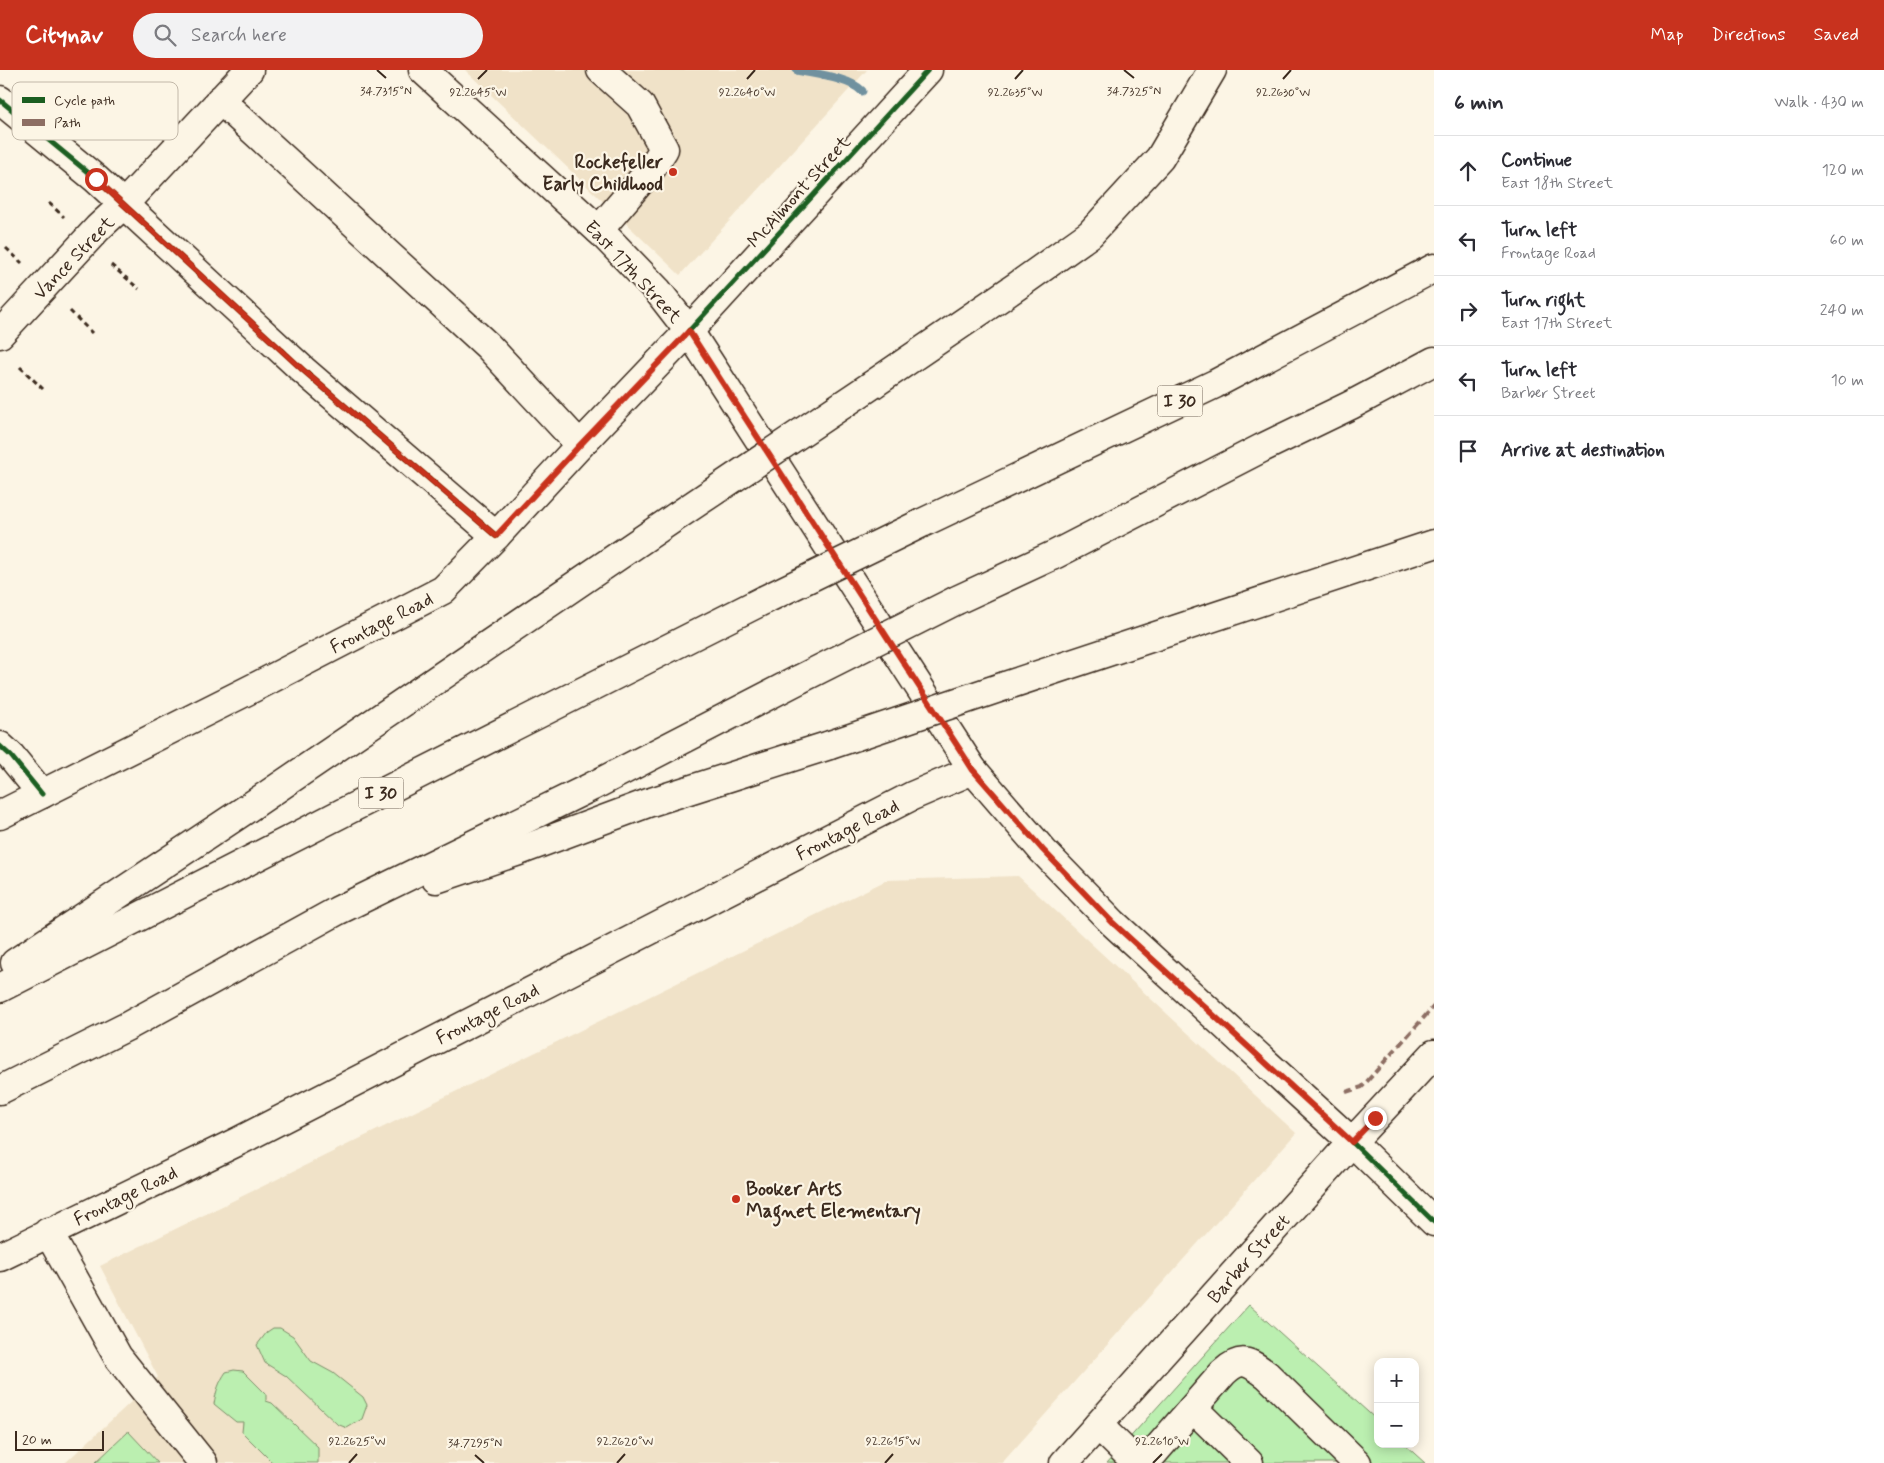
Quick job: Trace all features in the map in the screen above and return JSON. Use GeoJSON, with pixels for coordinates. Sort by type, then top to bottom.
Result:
{"type":"FeatureCollection","features":[{"type":"Feature","properties":{"kind":"main road","name":"Vance Street"},"geometry":{"type":"LineString","coordinates":[[0,334],[249,70]]}},
{"type":"Feature","properties":{"kind":"main road","name":"East 17th Street"},"geometry":{"type":"LineString","coordinates":[[423,70],[599,230],[658,291],[689,331],[973,770],[1043,850],[1113,923],[1352,1142],[1434,1222]]}},
{"type":"Feature","properties":{"kind":"main road"},"geometry":{"type":"LineString","coordinates":[[599,230],[651,169],[664,149],[640,106],[601,70]]}},
{"type":"Feature","properties":{"kind":"main road","name":"McAlmont Street"},"geometry":{"type":"LineString","coordinates":[[689,331],[928,70]]}},
{"type":"Feature","properties":{"kind":"main road"},"geometry":{"type":"LineString","coordinates":[[0,973],[872,385],[1090,234],[1160,158],[1212,70]]}},
{"type":"Feature","properties":{"kind":"main road"},"geometry":{"type":"LineString","coordinates":[[0,100],[12,110]]}},
{"type":"Feature","properties":{"kind":"main road"},"geometry":{"type":"LineString","coordinates":[[220,100],[488,346],[580,445]]}},
{"type":"Feature","properties":{"kind":"main road"},"geometry":{"type":"LineString","coordinates":[[48,140],[124,204],[303,370],[496,536]]}},
{"type":"Feature","properties":{"kind":"main road","name":"I 30"},"geometry":{"type":"LineString","coordinates":[[0,988],[764,600],[1215,384],[1434,268]]}},
{"type":"Feature","properties":{"kind":"main road","name":"Frontage Road"},"geometry":{"type":"LineString","coordinates":[[0,815],[252,689],[443,590],[689,331]]}},
{"type":"Feature","properties":{"kind":"main road"},"geometry":{"type":"LineString","coordinates":[[0,1090],[126,1027],[337,911],[600,783],[800,679],[957,600],[1056,554],[1434,361]]}},
{"type":"Feature","properties":{"kind":"main road"},"geometry":{"type":"LineString","coordinates":[[337,911],[519,851],[648,803],[830,745],[1434,544]]}},
{"type":"Feature","properties":{"kind":"main road"},"geometry":{"type":"LineString","coordinates":[[0,746],[11,756],[42,794]]}},
{"type":"Feature","properties":{"kind":"main road","name":"Frontage Road"},"geometry":{"type":"LineString","coordinates":[[0,1257],[48,1232],[239,1141],[903,801],[973,770]]}},
{"type":"Feature","properties":{"kind":"main road","name":"Barber Street"},"geometry":{"type":"LineString","coordinates":[[1064,1463],[1352,1142],[1434,1054]]}},
{"type":"Feature","properties":{"kind":"main road"},"geometry":{"type":"LineString","coordinates":[[48,1232],[118,1356],[203,1463]]}},
{"type":"Feature","properties":{"kind":"main road"},"geometry":{"type":"LineString","coordinates":[[1145,1463],[1234,1362],[1254,1365],[1267,1375],[1357,1463]]}},
{"type":"Feature","properties":{"kind":"main road"},"geometry":{"type":"LineString","coordinates":[[1191,1410],[1203,1418],[1249,1463]]}},
{"type":"Feature","properties":{"kind":"main road"},"geometry":{"type":"LineString","coordinates":[[1098,1425],[1137,1463]]}},
{"type":"Feature","properties":{"kind":"path"},"geometry":{"type":"LineString","coordinates":[[49,203],[64,217]]}},
{"type":"Feature","properties":{"kind":"path"},"geometry":{"type":"LineString","coordinates":[[6,248],[22,262]]}},
{"type":"Feature","properties":{"kind":"path"},"geometry":{"type":"LineString","coordinates":[[111,265],[139,289]]}},
{"type":"Feature","properties":{"kind":"path"},"geometry":{"type":"LineString","coordinates":[[70,311],[92,333]]}},
{"type":"Feature","properties":{"kind":"path"},"geometry":{"type":"LineString","coordinates":[[20,367],[43,388]]}},
{"type":"Feature","properties":{"kind":"shaded area","name":"Rockefeller Early Childhood"},"geometry":{"type":"Polygon","coordinates":[[[465,70],[867,70],[680,275],[465,70]]]}},
{"type":"Feature","properties":{"kind":"shaded area","name":"Booker Arts Magnet Elementary"},"geometry":{"type":"Polygon","coordinates":[[[1018,876],[1296,1133],[1002,1463],[65,1463],[158,1377],[100,1266],[887,880],[1018,876]]]}},
{"type":"Feature","properties":{"kind":"green space"},"geometry":{"type":"Polygon","coordinates":[[[1249,1305],[1374,1417],[1374,1448],[1408,1448],[1425,1463],[1107,1463],[1249,1305]]]}},
{"type":"Feature","properties":{"kind":"green space"},"geometry":{"type":"Polygon","coordinates":[[[273,1328],[280,1328],[293,1336],[311,1361],[333,1373],[363,1397],[367,1405],[362,1419],[347,1428],[337,1424],[286,1376],[265,1363],[257,1345],[267,1332],[273,1328]]]}},
{"type":"Feature","properties":{"kind":"green space"},"geometry":{"type":"Polygon","coordinates":[[[234,1370],[243,1371],[266,1394],[266,1401],[272,1403],[318,1447],[318,1463],[273,1463],[242,1432],[243,1422],[236,1422],[214,1404],[218,1387],[226,1372],[234,1370]]]}},
{"type":"Feature","properties":{"kind":"green space"},"geometry":{"type":"Polygon","coordinates":[[[128,1432],[158,1463],[95,1463],[128,1432]]]}},
{"type":"Feature","properties":{"kind":"waterway"},"geometry":{"type":"LineString","coordinates":[[797,70],[841,80],[862,91]]}},
{"type":"Feature","properties":{"kind":"marked path"},"geometry":{"type":"LineString","coordinates":[[1346,1092],[1362,1087],[1434,1006]]}},
{"type":"Feature","properties":{"kind":"cycle path"},"geometry":{"type":"LineString","coordinates":[[689,331],[928,70]]}},
{"type":"Feature","properties":{"kind":"cycle path"},"geometry":{"type":"LineString","coordinates":[[0,100],[12,110]]}},
{"type":"Feature","properties":{"kind":"cycle path"},"geometry":{"type":"LineString","coordinates":[[49,140],[96,179],[303,370],[496,536]]}},
{"type":"Feature","properties":{"kind":"cycle path"},"geometry":{"type":"LineString","coordinates":[[0,746],[11,756],[42,794]]}},
{"type":"Feature","properties":{"kind":"cycle path"},"geometry":{"type":"LineString","coordinates":[[1352,1142],[1434,1222]]}},
{"type":"Feature","properties":{"kind":"place","name":"Rockefeller Early Childhood"},"geometry":{"type":"Point","coordinates":[673,172]}},
{"type":"Feature","properties":{"kind":"place","name":"Booker Arts Magnet Elementary"},"geometry":{"type":"Point","coordinates":[736,1199]}},
{"type":"Feature","properties":{"kind":"route"},"geometry":{"type":"LineString","coordinates":[[96,179],[303,370],[496,536],[689,331],[973,770],[1043,850],[1113,923],[1352,1142],[1375,1118]]}}]}
